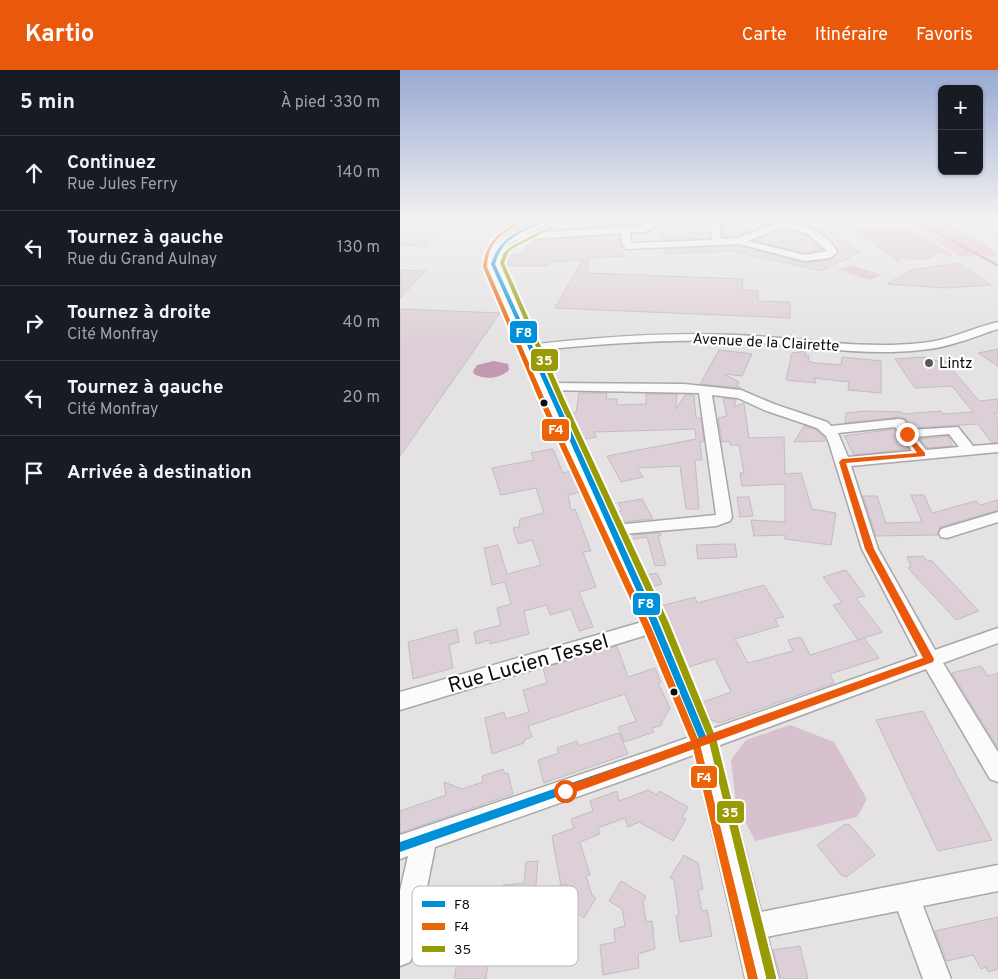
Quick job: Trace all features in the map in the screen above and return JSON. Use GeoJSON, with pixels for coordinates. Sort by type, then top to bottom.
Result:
{"type":"FeatureCollection","features":[{"type":"Feature","properties":{"kind":"street"},"geometry":{"type":"LineString","coordinates":[[494,261],[493,264],[530,348],[656,625],[704,741],[751,927],[762,979]]}},
{"type":"Feature","properties":{"kind":"street","name":"Avenue de la Clairette"},"geometry":{"type":"LineString","coordinates":[[530,348],[593,341],[677,337],[735,338],[865,348],[923,347],[998,325]]}},
{"type":"Feature","properties":{"kind":"street"},"geometry":{"type":"LineString","coordinates":[[548,387],[705,390],[747,396],[769,407],[816,422],[829,430],[842,462],[870,549],[929,659],[998,772]]}},
{"type":"Feature","properties":{"kind":"street"},"geometry":{"type":"LineString","coordinates":[[612,530],[716,521],[724,517],[705,390]]}},
{"type":"Feature","properties":{"kind":"street"},"geometry":{"type":"LineString","coordinates":[[829,430],[899,424],[922,455]]}},
{"type":"Feature","properties":{"kind":"street"},"geometry":{"type":"LineString","coordinates":[[907,434],[953,430],[970,450]]}},
{"type":"Feature","properties":{"kind":"street"},"geometry":{"type":"LineString","coordinates":[[842,462],[998,448]]}},
{"type":"Feature","properties":{"kind":"street"},"geometry":{"type":"LineString","coordinates":[[947,533],[998,518]]}},
{"type":"Feature","properties":{"kind":"street","name":"Rue Lucien Tessel"},"geometry":{"type":"LineString","coordinates":[[400,700],[656,625]]}},
{"type":"Feature","properties":{"kind":"street"},"geometry":{"type":"LineString","coordinates":[[400,952],[412,843],[704,741],[998,635]]}},
{"type":"Feature","properties":{"kind":"street"},"geometry":{"type":"LineString","coordinates":[[751,927],[998,878]]}},
{"type":"Feature","properties":{"kind":"street"},"geometry":{"type":"LineString","coordinates":[[906,896],[937,979]]}},
{"type":"Feature","properties":{"kind":"shaded area"},"geometry":{"type":"Polygon","coordinates":[[[988,261],[998,264],[998,267],[988,261]]]}},
{"type":"Feature","properties":{"kind":"shaded area"},"geometry":{"type":"Polygon","coordinates":[[[850,265],[882,275],[870,280],[838,270],[850,265]]]}},
{"type":"Feature","properties":{"kind":"shaded area"},"geometry":{"type":"Polygon","coordinates":[[[494,361],[508,364],[509,370],[492,378],[474,374],[473,371],[477,365],[494,361]]]}},
{"type":"Feature","properties":{"kind":"shaded area"},"geometry":{"type":"Polygon","coordinates":[[[790,725],[834,742],[867,799],[857,817],[755,841],[736,803],[731,760],[746,740],[790,725]]]}},
{"type":"Feature","properties":{"kind":"building"},"geometry":{"type":"Polygon","coordinates":[[[508,261],[560,261],[550,262],[549,266],[507,266],[508,261]]]}},
{"type":"Feature","properties":{"kind":"building"},"geometry":{"type":"Polygon","coordinates":[[[582,261],[588,261],[588,273],[743,279],[742,290],[758,291],[758,301],[790,302],[790,318],[555,308],[582,261]]]}},
{"type":"Feature","properties":{"kind":"building"},"geometry":{"type":"Polygon","coordinates":[[[778,261],[805,263],[841,261],[821,271],[778,261]]]}},
{"type":"Feature","properties":{"kind":"building"},"geometry":{"type":"Polygon","coordinates":[[[958,263],[991,285],[945,288],[887,284],[912,270],[958,263]]]}},
{"type":"Feature","properties":{"kind":"building"},"geometry":{"type":"Polygon","coordinates":[[[400,270],[426,271],[400,298],[400,270]]]}},
{"type":"Feature","properties":{"kind":"building"},"geometry":{"type":"Polygon","coordinates":[[[400,309],[500,313],[400,456],[400,309]]]}},
{"type":"Feature","properties":{"kind":"building"},"geometry":{"type":"Polygon","coordinates":[[[998,349],[998,366],[978,353],[998,349]]]}},
{"type":"Feature","properties":{"kind":"building"},"geometry":{"type":"Polygon","coordinates":[[[719,350],[752,354],[742,376],[724,374],[739,382],[737,386],[741,388],[700,384],[719,350]]]}},
{"type":"Feature","properties":{"kind":"building"},"geometry":{"type":"Polygon","coordinates":[[[806,351],[805,355],[809,356],[808,361],[815,363],[841,365],[842,357],[881,361],[881,393],[848,390],[849,382],[814,378],[816,383],[786,380],[792,353],[806,351]]]}},
{"type":"Feature","properties":{"kind":"building"},"geometry":{"type":"Polygon","coordinates":[[[925,357],[937,361],[945,361],[979,401],[998,399],[998,413],[994,413],[998,418],[998,442],[992,443],[978,424],[912,428],[906,419],[899,417],[845,423],[846,413],[865,411],[902,412],[904,414],[941,411],[943,414],[973,412],[952,386],[915,388],[895,359],[925,357]]]}},
{"type":"Feature","properties":{"kind":"building"},"geometry":{"type":"Polygon","coordinates":[[[579,393],[607,393],[606,399],[617,399],[617,405],[646,404],[646,394],[677,394],[676,409],[685,395],[694,395],[696,418],[701,418],[704,442],[700,442],[702,460],[695,460],[699,509],[686,509],[680,466],[637,468],[643,477],[621,482],[607,456],[696,439],[695,429],[594,432],[596,437],[581,440],[568,413],[576,413],[579,393]]]}},
{"type":"Feature","properties":{"kind":"building"},"geometry":{"type":"Polygon","coordinates":[[[723,398],[736,400],[734,407],[744,403],[749,438],[784,437],[785,474],[801,473],[812,509],[836,513],[831,545],[785,539],[785,535],[754,536],[751,520],[785,522],[785,484],[742,486],[740,473],[744,473],[739,445],[730,445],[729,441],[722,442],[718,418],[727,416],[723,398]]]}},
{"type":"Feature","properties":{"kind":"building"},"geometry":{"type":"Polygon","coordinates":[[[804,426],[816,430],[824,437],[825,441],[794,442],[804,426]]]}},
{"type":"Feature","properties":{"kind":"building"},"geometry":{"type":"Polygon","coordinates":[[[894,429],[909,449],[854,455],[844,436],[894,429]]]}},
{"type":"Feature","properties":{"kind":"building"},"geometry":{"type":"Polygon","coordinates":[[[948,436],[953,446],[927,448],[920,439],[948,436]]]}},
{"type":"Feature","properties":{"kind":"building"},"geometry":{"type":"Polygon","coordinates":[[[553,449],[563,473],[571,471],[580,492],[568,495],[571,510],[575,509],[591,551],[583,552],[596,587],[579,592],[593,627],[579,631],[571,609],[550,615],[547,605],[524,611],[529,634],[490,644],[489,640],[476,644],[474,632],[501,625],[497,608],[511,604],[505,582],[492,585],[484,548],[498,545],[507,574],[541,565],[532,540],[518,544],[513,528],[519,527],[520,519],[544,513],[536,488],[501,495],[492,468],[534,460],[531,453],[553,449]]]}},
{"type":"Feature","properties":{"kind":"building"},"geometry":{"type":"Polygon","coordinates":[[[911,495],[924,495],[932,513],[976,501],[980,505],[998,500],[998,510],[940,527],[938,535],[876,536],[863,496],[877,496],[886,523],[922,522],[911,495]]]}},
{"type":"Feature","properties":{"kind":"building"},"geometry":{"type":"Polygon","coordinates":[[[737,497],[749,497],[753,516],[740,517],[737,497]]]}},
{"type":"Feature","properties":{"kind":"building"},"geometry":{"type":"Polygon","coordinates":[[[642,499],[653,519],[620,522],[616,512],[622,510],[618,503],[642,499]]]}},
{"type":"Feature","properties":{"kind":"building"},"geometry":{"type":"Polygon","coordinates":[[[660,533],[661,536],[658,536],[666,565],[655,566],[647,537],[634,539],[633,535],[660,533]]]}},
{"type":"Feature","properties":{"kind":"building"},"geometry":{"type":"Polygon","coordinates":[[[735,544],[737,557],[698,559],[696,545],[735,544]]]}},
{"type":"Feature","properties":{"kind":"building"},"geometry":{"type":"Polygon","coordinates":[[[923,556],[928,561],[931,560],[979,611],[956,620],[908,568],[911,567],[907,557],[923,556]]]}},
{"type":"Feature","properties":{"kind":"building"},"geometry":{"type":"Polygon","coordinates":[[[846,570],[865,596],[856,598],[882,632],[864,638],[879,658],[830,674],[834,683],[719,723],[711,720],[703,702],[731,692],[715,659],[688,667],[661,606],[695,597],[697,603],[764,585],[784,617],[775,619],[779,626],[735,639],[748,663],[793,651],[788,640],[801,637],[810,655],[858,640],[833,605],[842,603],[823,577],[846,570]]]}},
{"type":"Feature","properties":{"kind":"building"},"geometry":{"type":"Polygon","coordinates":[[[657,573],[662,584],[652,587],[646,575],[657,573]]]}},
{"type":"Feature","properties":{"kind":"building"},"geometry":{"type":"Polygon","coordinates":[[[457,629],[459,642],[449,645],[453,668],[413,679],[408,642],[457,629]]]}},
{"type":"Feature","properties":{"kind":"building"},"geometry":{"type":"Polygon","coordinates":[[[617,646],[628,677],[655,668],[661,682],[658,683],[670,708],[660,726],[652,728],[654,732],[624,742],[618,727],[636,721],[625,694],[528,726],[532,737],[524,740],[524,743],[492,754],[485,718],[504,712],[506,719],[529,712],[523,690],[547,683],[543,668],[617,646]]]}},
{"type":"Feature","properties":{"kind":"building"},"geometry":{"type":"Polygon","coordinates":[[[981,666],[988,676],[998,673],[998,748],[952,673],[981,666]]]}},
{"type":"Feature","properties":{"kind":"building"},"geometry":{"type":"Polygon","coordinates":[[[923,711],[992,840],[938,851],[876,720],[923,711]]]}},
{"type":"Feature","properties":{"kind":"building"},"geometry":{"type":"Polygon","coordinates":[[[619,733],[628,754],[544,783],[538,760],[559,753],[557,748],[577,741],[578,746],[619,733]]]}},
{"type":"Feature","properties":{"kind":"building"},"geometry":{"type":"Polygon","coordinates":[[[503,769],[505,774],[508,773],[513,794],[400,833],[400,811],[446,795],[444,782],[462,789],[483,782],[482,776],[503,769]]]}},
{"type":"Feature","properties":{"kind":"building"},"geometry":{"type":"Polygon","coordinates":[[[648,790],[657,795],[659,791],[688,807],[682,817],[686,819],[673,841],[639,822],[628,827],[625,818],[598,828],[600,834],[580,842],[590,875],[586,876],[592,895],[596,898],[584,918],[578,914],[578,886],[568,886],[567,884],[561,886],[552,836],[574,828],[571,819],[593,811],[590,801],[617,791],[619,801],[648,790]]]}},
{"type":"Feature","properties":{"kind":"building"},"geometry":{"type":"Polygon","coordinates":[[[845,824],[850,825],[875,855],[846,877],[841,875],[817,845],[845,824]]]}},
{"type":"Feature","properties":{"kind":"building"},"geometry":{"type":"Polygon","coordinates":[[[684,855],[698,863],[703,889],[698,890],[702,911],[707,910],[712,936],[680,942],[676,916],[679,915],[674,880],[670,878],[684,855]]]}},
{"type":"Feature","properties":{"kind":"building"},"geometry":{"type":"Polygon","coordinates":[[[538,861],[536,886],[503,886],[524,883],[526,862],[538,861]]]}},
{"type":"Feature","properties":{"kind":"building"},"geometry":{"type":"Polygon","coordinates":[[[621,881],[646,896],[643,902],[646,922],[652,921],[655,949],[638,954],[639,968],[603,975],[600,945],[615,942],[614,929],[625,926],[622,909],[609,901],[621,881]]]}},
{"type":"Feature","properties":{"kind":"building"},"geometry":{"type":"Polygon","coordinates":[[[998,917],[998,969],[988,972],[986,967],[981,969],[973,955],[947,961],[935,931],[998,917]]]}},
{"type":"Feature","properties":{"kind":"building"},"geometry":{"type":"Polygon","coordinates":[[[800,946],[808,979],[781,979],[773,950],[800,946]]]}},
{"type":"Feature","properties":{"kind":"building"},"geometry":{"type":"Polygon","coordinates":[[[456,966],[488,966],[486,979],[454,979],[456,966]]]}},
{"type":"Feature","properties":{"kind":"transit line","name":"F4"},"geometry":{"type":"LineString","coordinates":[[485,261],[485,267],[546,409],[648,629],[696,744],[753,979]]}},
{"type":"Feature","properties":{"kind":"transit line","name":"F8"},"geometry":{"type":"LineString","coordinates":[[494,261],[493,264],[654,621],[704,741]]}},
{"type":"Feature","properties":{"kind":"transit line","name":"35"},"geometry":{"type":"LineString","coordinates":[[503,261],[562,401],[664,621],[712,738],[771,977]]}},
{"type":"Feature","properties":{"kind":"transit line","name":"F8"},"geometry":{"type":"LineString","coordinates":[[400,847],[704,741]]}},
{"type":"Feature","properties":{"kind":"place","name":"Lintz"},"geometry":{"type":"Point","coordinates":[929,363]}},
{"type":"Feature","properties":{"kind":"route"},"geometry":{"type":"LineString","coordinates":[[565,791],[909,668],[929,659],[896,602],[870,549],[842,462],[922,455],[907,434]]}}]}
